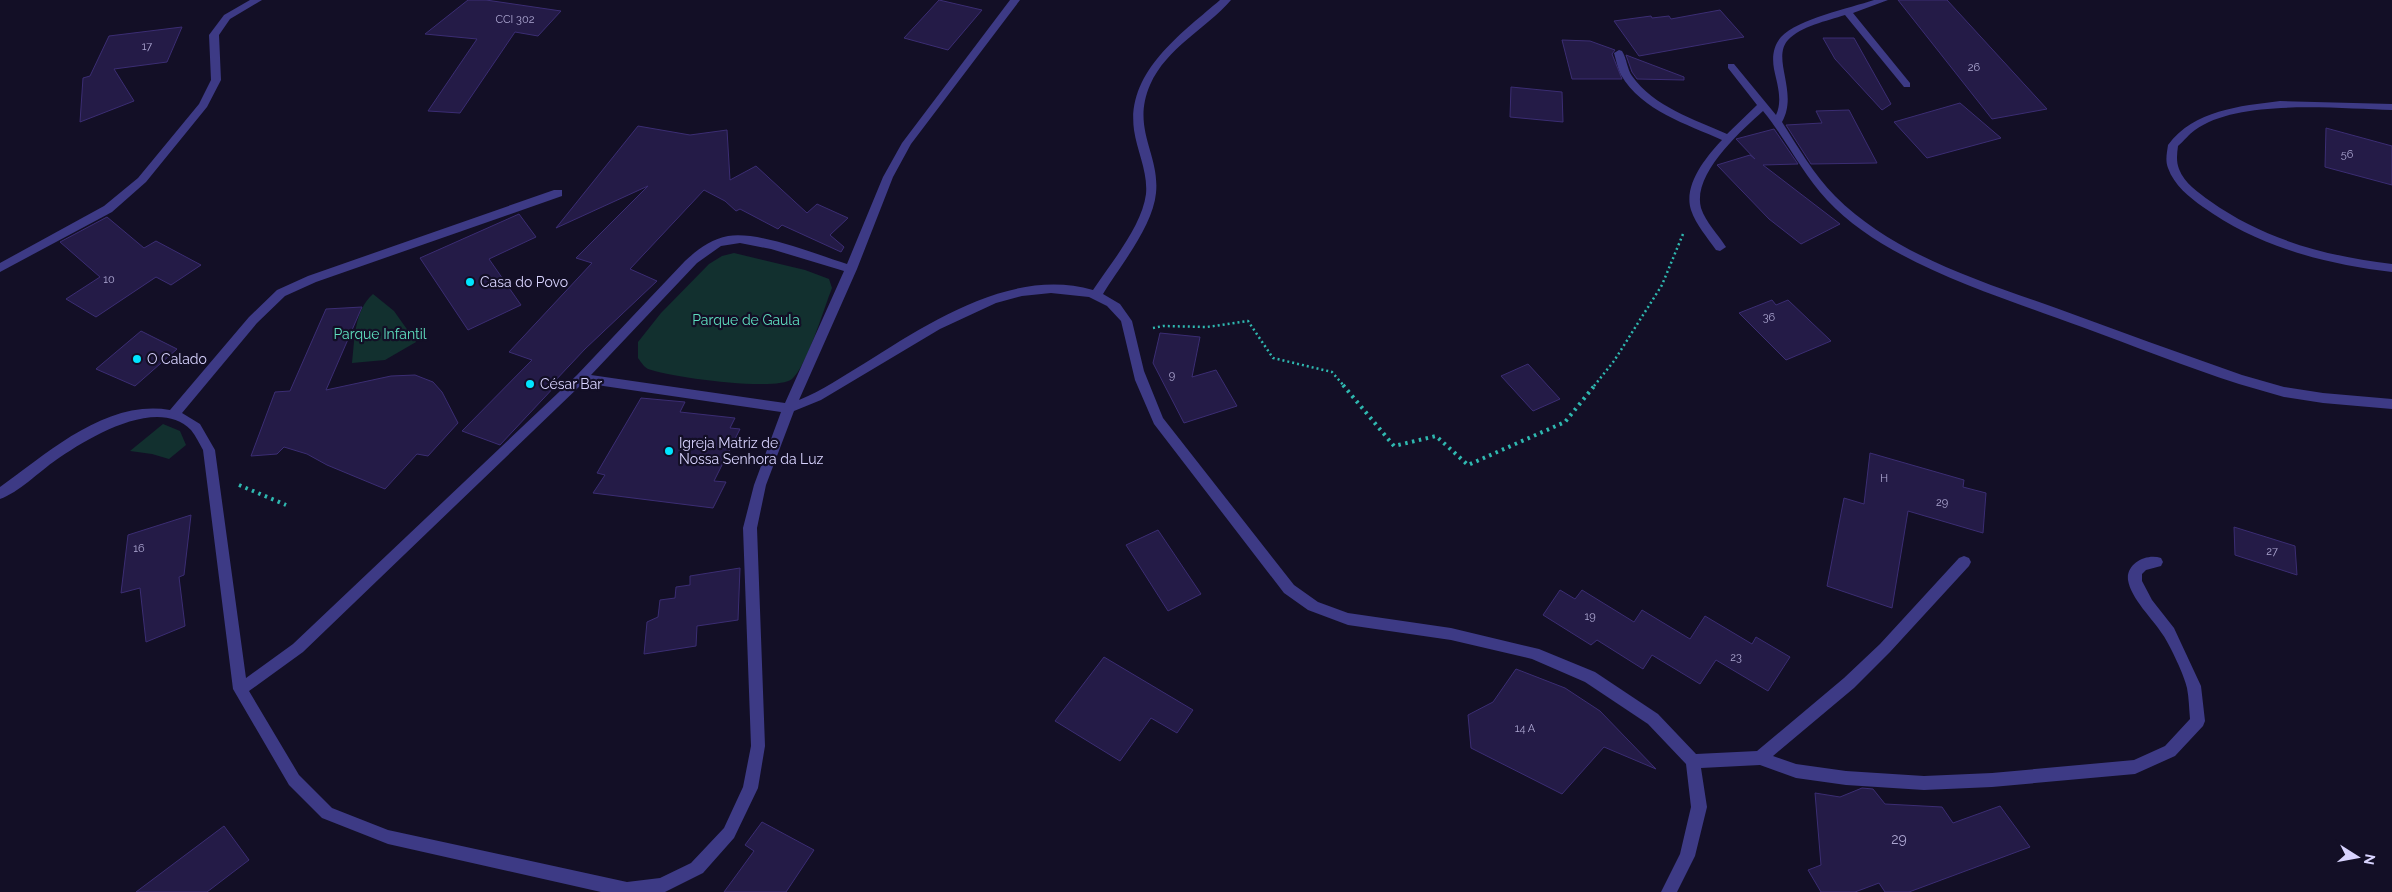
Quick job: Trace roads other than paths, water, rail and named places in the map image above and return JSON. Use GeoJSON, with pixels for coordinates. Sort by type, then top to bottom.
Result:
{"type":"FeatureCollection","features":[{"type":"Feature","properties":{"kind":"street"},"geometry":{"type":"LineString","coordinates":[[0,268],[108,209],[142,180],[203,105],[216,80],[214,35],[227,17],[257,0]]}},
{"type":"Feature","properties":{"kind":"street"},"geometry":{"type":"LineString","coordinates":[[0,494],[85,435],[122,419],[151,412],[173,415],[189,420],[200,430],[209,450],[240,689],[294,780],[327,813],[380,834],[627,890],[661,886],[697,868],[729,834],[750,788],[758,746],[750,528],[760,485],[789,408],[851,269],[888,178],[907,143],[1015,0]]}},
{"type":"Feature","properties":{"kind":"street"},"geometry":{"type":"LineString","coordinates":[[1096,294],[1139,227],[1151,194],[1147,160],[1138,122],[1144,86],[1164,55],[1226,0]]}},
{"type":"Feature","properties":{"kind":"street"},"geometry":{"type":"LineString","coordinates":[[1777,122],[1784,114],[1786,101],[1779,68],[1779,52],[1783,39],[1797,30],[1883,0]]}},
{"type":"Feature","properties":{"kind":"street"},"geometry":{"type":"LineString","coordinates":[[1848,13],[1907,85]]}},
{"type":"Feature","properties":{"kind":"street"},"geometry":{"type":"LineString","coordinates":[[1619,53],[1625,74],[1635,87],[1653,103],[1726,138]]}},
{"type":"Feature","properties":{"kind":"street"},"geometry":{"type":"LineString","coordinates":[[1731,66],[1777,122],[1799,158],[1831,198],[1867,228],[1912,254],[1961,278],[2239,379],[2284,392],[2324,398],[2392,404]]}},
{"type":"Feature","properties":{"kind":"street"},"geometry":{"type":"LineString","coordinates":[[2392,107],[2280,104],[2228,111],[2192,128],[2173,144],[2172,163],[2182,184],[2209,206],[2257,235],[2317,255],[2392,268]]}},
{"type":"Feature","properties":{"kind":"street"},"geometry":{"type":"LineString","coordinates":[[1720,247],[1695,206],[1695,192],[1702,175],[1726,138],[1762,106]]}},
{"type":"Feature","properties":{"kind":"street"},"geometry":{"type":"LineString","coordinates":[[173,415],[253,320],[280,293],[312,279],[558,193]]}},
{"type":"Feature","properties":{"kind":"street"},"geometry":{"type":"LineString","coordinates":[[240,689],[262,676],[298,648],[581,378],[689,264],[707,249],[727,240],[747,239],[851,269]]}},
{"type":"Feature","properties":{"kind":"street"},"geometry":{"type":"LineString","coordinates":[[581,378],[690,396],[789,408],[820,395],[946,322],[1002,296],[1040,289],[1071,289],[1096,294],[1114,306],[1124,317],[1130,332],[1133,353],[1144,392],[1158,421],[1289,589],[1313,606],[1348,619],[1451,634],[1534,653],[1590,677],[1653,719],[1693,761],[1699,807],[1688,856],[1669,892]]}},
{"type":"Feature","properties":{"kind":"street"},"geometry":{"type":"LineString","coordinates":[[1760,758],[1849,683],[1964,562]]}},
{"type":"Feature","properties":{"kind":"street"},"geometry":{"type":"LineString","coordinates":[[1693,761],[1760,758],[1796,771],[1846,778],[1924,783],[1992,780],[2135,766],[2170,751],[2198,721],[2194,686],[2169,632],[2147,604],[2135,581],[2135,572],[2142,565],[2156,562]]}},
{"type":"Feature","properties":{"kind":"place","name":"Casa do Povo"},"geometry":{"type":"Point","coordinates":[470,282]}},
{"type":"Feature","properties":{"kind":"place","name":"O Calado"},"geometry":{"type":"Point","coordinates":[137,359]}},
{"type":"Feature","properties":{"kind":"place","name":"César Bar"},"geometry":{"type":"Point","coordinates":[530,384]}},
{"type":"Feature","properties":{"kind":"place","name":"Igreja Matriz de Nossa Senhora da Luz"},"geometry":{"type":"Point","coordinates":[669,451]}},
{"type":"Feature","properties":{"kind":"park label","name":"Parque de Gaula"},"geometry":{"type":"Point","coordinates":[746,320]}},
{"type":"Feature","properties":{"kind":"park label","name":"Parque Infantil"},"geometry":{"type":"Point","coordinates":[380,334]}}]}
